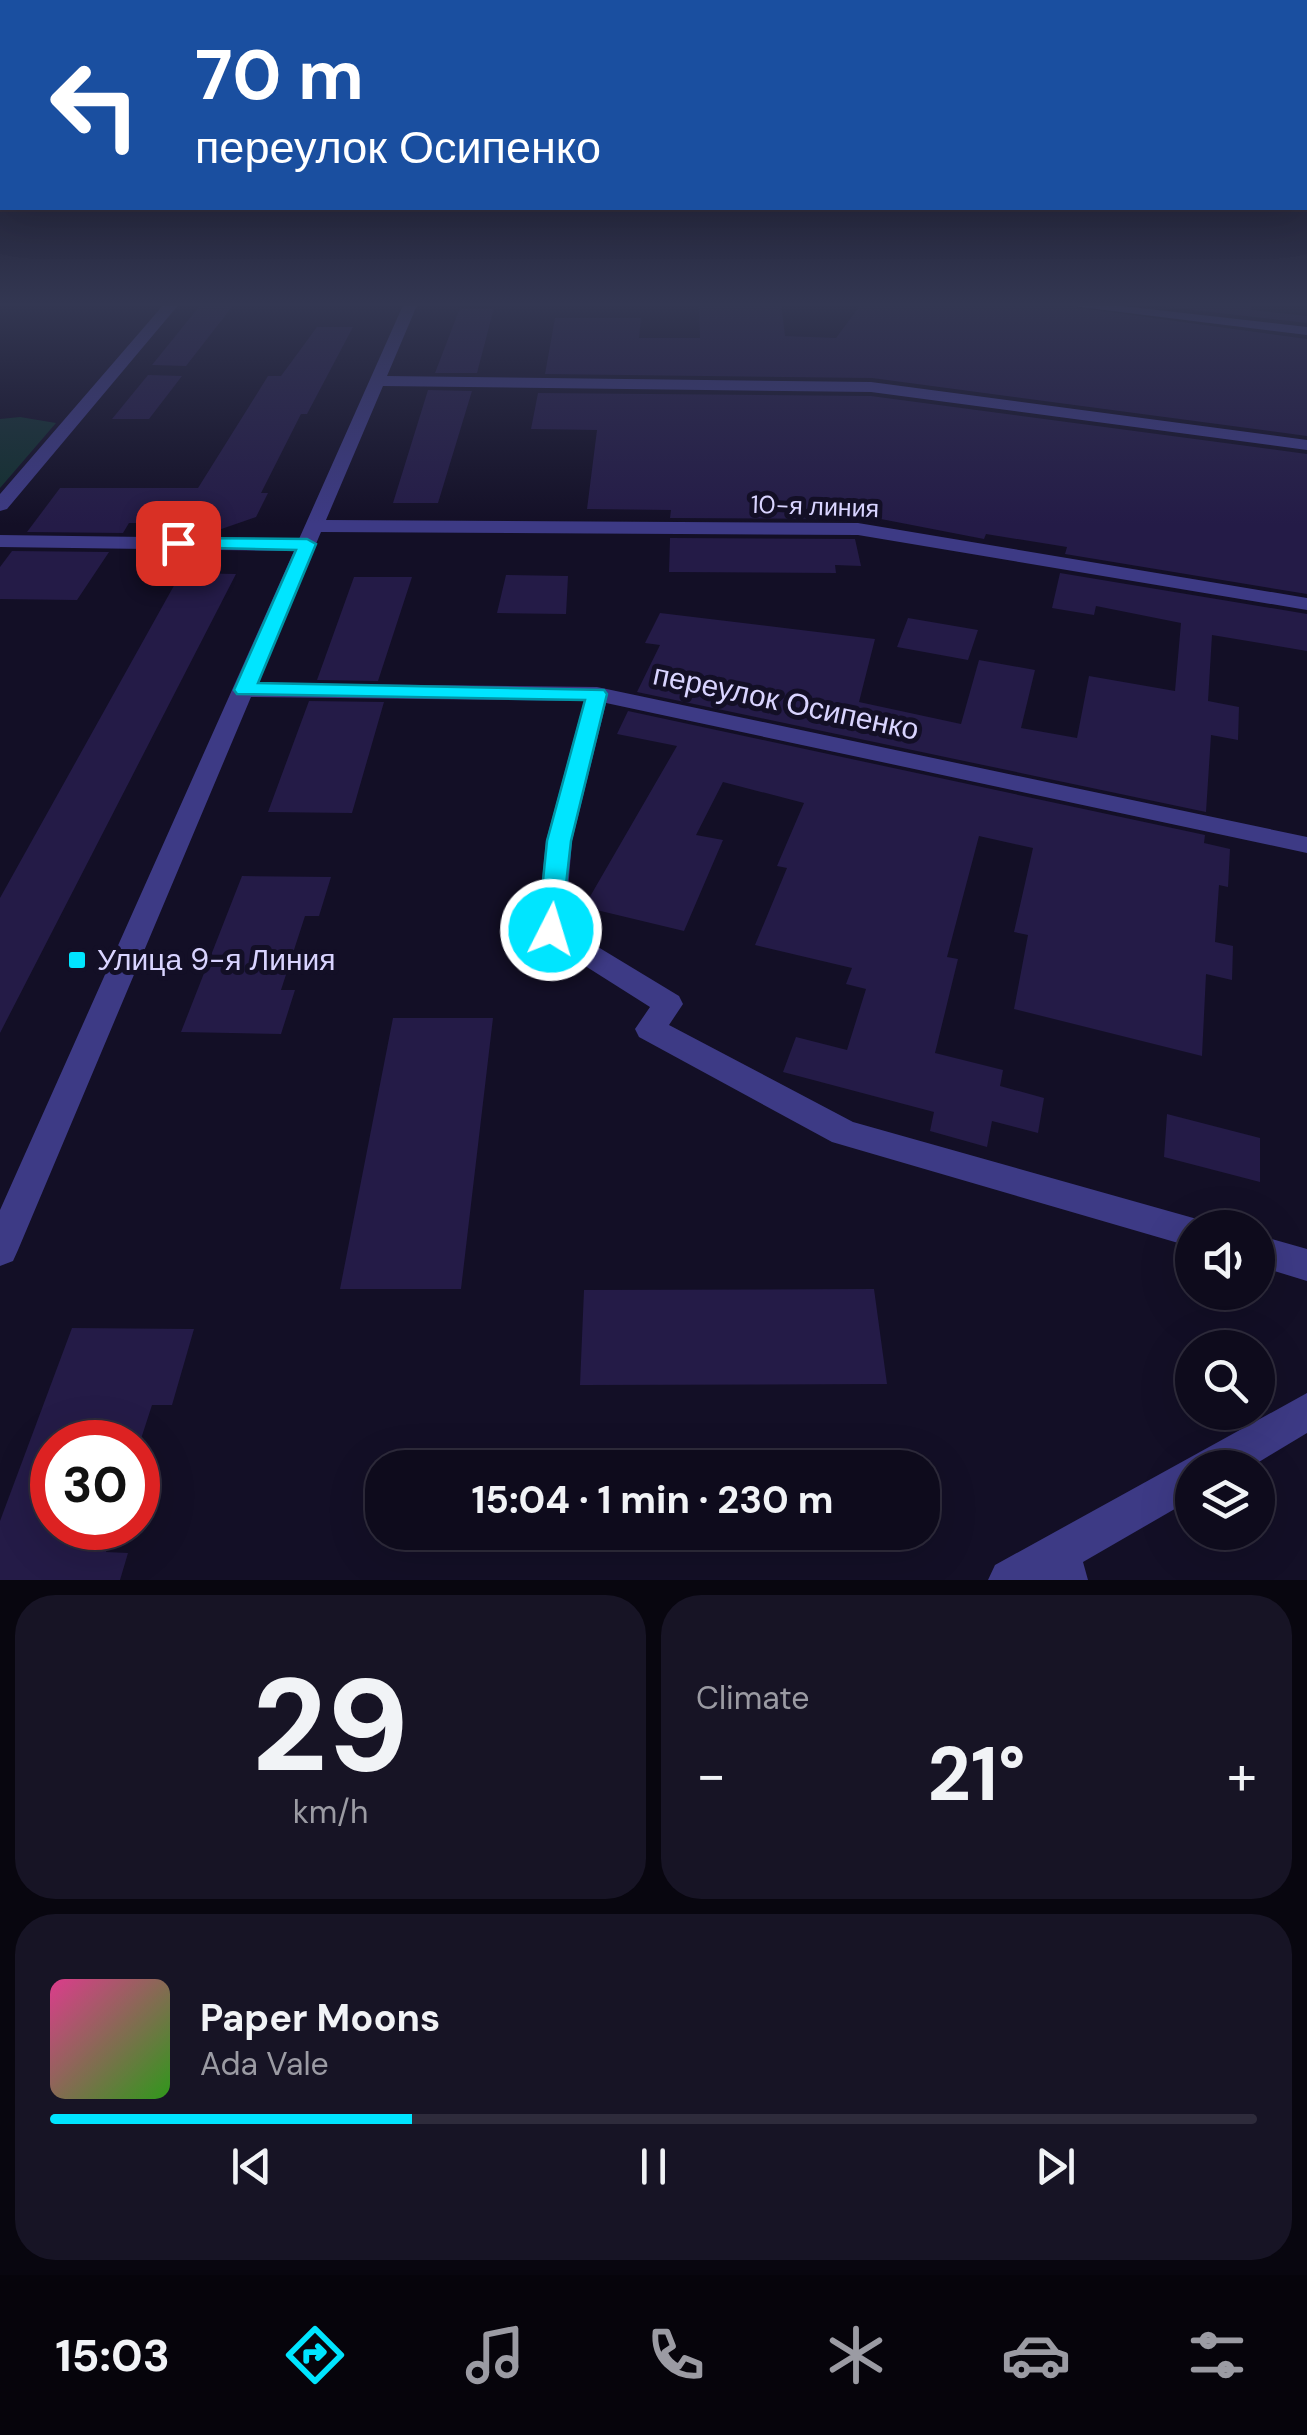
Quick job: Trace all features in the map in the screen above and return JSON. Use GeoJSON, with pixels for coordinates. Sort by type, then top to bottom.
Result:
{"type":"FeatureCollection","features":[{"type":"Feature","properties":{"kind":"street"},"geometry":{"type":"LineString","coordinates":[[0,505],[110,377]]}},
{"type":"Feature","properties":{"kind":"street"},"geometry":{"type":"LineString","coordinates":[[0,1250],[380,377]]}},
{"type":"Feature","properties":{"kind":"street"},"geometry":{"type":"LineString","coordinates":[[378,381],[871,387],[1307,445]]}},
{"type":"Feature","properties":{"kind":"street","name":"10-я линия"},"geometry":{"type":"LineString","coordinates":[[0,541],[858,529],[1307,604]]}},
{"type":"Feature","properties":{"kind":"street","name":"переулок Осипенко"},"geometry":{"type":"LineString","coordinates":[[245,690],[597,694],[1307,845]]}},
{"type":"Feature","properties":{"kind":"street"},"geometry":{"type":"LineString","coordinates":[[597,694],[559,841],[551,930],[668,1004],[650,1029],[844,1133],[1175,1227]]}},
{"type":"Feature","properties":{"kind":"street"},"geometry":{"type":"LineString","coordinates":[[1275,1255],[1307,1265]]}},
{"type":"Feature","properties":{"kind":"street"},"geometry":{"type":"LineString","coordinates":[[1240,1450],[1307,1412]]}},
{"type":"Feature","properties":{"kind":"street"},"geometry":{"type":"LineString","coordinates":[[1010,1580],[1063,1566],[1175,1489]]}},
{"type":"Feature","properties":{"kind":"green space"},"geometry":{"type":"Polygon","coordinates":[[[20,417],[56,423],[0,488],[0,419],[20,417]]]}},
{"type":"Feature","properties":{"kind":"building"},"geometry":{"type":"Polygon","coordinates":[[[147,377],[181,377],[149,419],[112,419],[147,377]]]}},
{"type":"Feature","properties":{"kind":"building"},"geometry":{"type":"Polygon","coordinates":[[[268,377],[327,377],[307,414],[301,414],[261,493],[268,493],[256,517],[207,534],[210,523],[129,523],[123,533],[27,532],[60,488],[198,488],[268,377]]]}},
{"type":"Feature","properties":{"kind":"building"},"geometry":{"type":"Polygon","coordinates":[[[768,377],[1307,377],[1307,436],[872,378],[768,377]]]}},
{"type":"Feature","properties":{"kind":"building"},"geometry":{"type":"Polygon","coordinates":[[[428,390],[472,391],[438,503],[393,503],[428,390]]]}},
{"type":"Feature","properties":{"kind":"building"},"geometry":{"type":"Polygon","coordinates":[[[538,393],[871,396],[1307,454],[1307,594],[1065,554],[1067,547],[986,534],[984,539],[850,513],[851,519],[670,518],[671,510],[587,509],[597,430],[531,429],[538,393]]]}},
{"type":"Feature","properties":{"kind":"building"},"geometry":{"type":"Polygon","coordinates":[[[670,538],[855,539],[861,566],[835,565],[836,573],[669,572],[670,538]]]}},
{"type":"Feature","properties":{"kind":"building"},"geometry":{"type":"Polygon","coordinates":[[[12,551],[109,552],[77,600],[0,599],[0,567],[12,551]]]}},
{"type":"Feature","properties":{"kind":"building"},"geometry":{"type":"Polygon","coordinates":[[[181,573],[236,574],[0,1033],[0,898],[181,573]]]}},
{"type":"Feature","properties":{"kind":"building"},"geometry":{"type":"Polygon","coordinates":[[[1060,573],[1307,614],[1307,651],[1212,635],[1208,701],[1239,707],[1238,740],[1211,735],[1206,812],[637,692],[660,645],[645,643],[660,613],[875,639],[859,702],[961,724],[979,660],[1035,670],[1021,728],[1077,738],[1089,676],[1175,691],[1181,623],[1096,606],[1094,615],[1052,608],[1060,573]]]}},
{"type":"Feature","properties":{"kind":"building"},"geometry":{"type":"Polygon","coordinates":[[[506,575],[568,576],[566,614],[497,613],[506,575]]]}},
{"type":"Feature","properties":{"kind":"building"},"geometry":{"type":"Polygon","coordinates":[[[354,577],[412,577],[378,681],[317,680],[354,577]]]}},
{"type":"Feature","properties":{"kind":"building"},"geometry":{"type":"Polygon","coordinates":[[[908,618],[978,630],[968,660],[897,647],[908,618]]]}},
{"type":"Feature","properties":{"kind":"building"},"geometry":{"type":"Polygon","coordinates":[[[309,701],[384,702],[352,813],[268,812],[309,701]]]}},
{"type":"Feature","properties":{"kind":"building"},"geometry":{"type":"Polygon","coordinates":[[[628,711],[1205,835],[1204,843],[1230,849],[1228,887],[1219,885],[1215,942],[1233,946],[1232,980],[1206,974],[1202,1056],[1014,1009],[1028,935],[1014,932],[1033,848],[979,836],[947,957],[958,959],[935,1053],[1003,1070],[1000,1086],[1044,1098],[1038,1133],[992,1121],[987,1147],[930,1131],[934,1112],[783,1072],[796,1037],[847,1050],[866,989],[846,984],[852,968],[755,945],[787,868],[777,866],[804,803],[723,782],[696,835],[723,840],[684,931],[584,907],[677,746],[617,734],[628,711]]]}},
{"type":"Feature","properties":{"kind":"building"},"geometry":{"type":"Polygon","coordinates":[[[242,876],[331,877],[319,916],[305,916],[281,990],[295,990],[281,1034],[181,1032],[242,876]]]}},
{"type":"Feature","properties":{"kind":"building"},"geometry":{"type":"Polygon","coordinates":[[[393,1018],[493,1018],[461,1289],[340,1289],[393,1018]]]}},
{"type":"Feature","properties":{"kind":"building"},"geometry":{"type":"Polygon","coordinates":[[[1167,1114],[1260,1138],[1260,1182],[1164,1157],[1167,1114]]]}},
{"type":"Feature","properties":{"kind":"building"},"geometry":{"type":"Polygon","coordinates":[[[874,1289],[887,1384],[580,1385],[584,1290],[874,1289]]]}},
{"type":"Feature","properties":{"kind":"building"},"geometry":{"type":"Polygon","coordinates":[[[72,1328],[194,1329],[172,1405],[152,1405],[147,1420],[38,1420],[72,1328]]]}},
{"type":"Feature","properties":{"kind":"building"},"geometry":{"type":"Polygon","coordinates":[[[30,1441],[30,1550],[128,1553],[120,1580],[0,1580],[0,1521],[30,1441]]]}},
{"type":"Feature","properties":{"kind":"place","name":"Улица 9-я Линия"},"geometry":{"type":"Point","coordinates":[77,960]}},
{"type":"Feature","properties":{"kind":"route"},"geometry":{"type":"LineString","coordinates":[[178,543],[307,544],[245,690],[597,694],[559,841],[551,930]]}}]}
